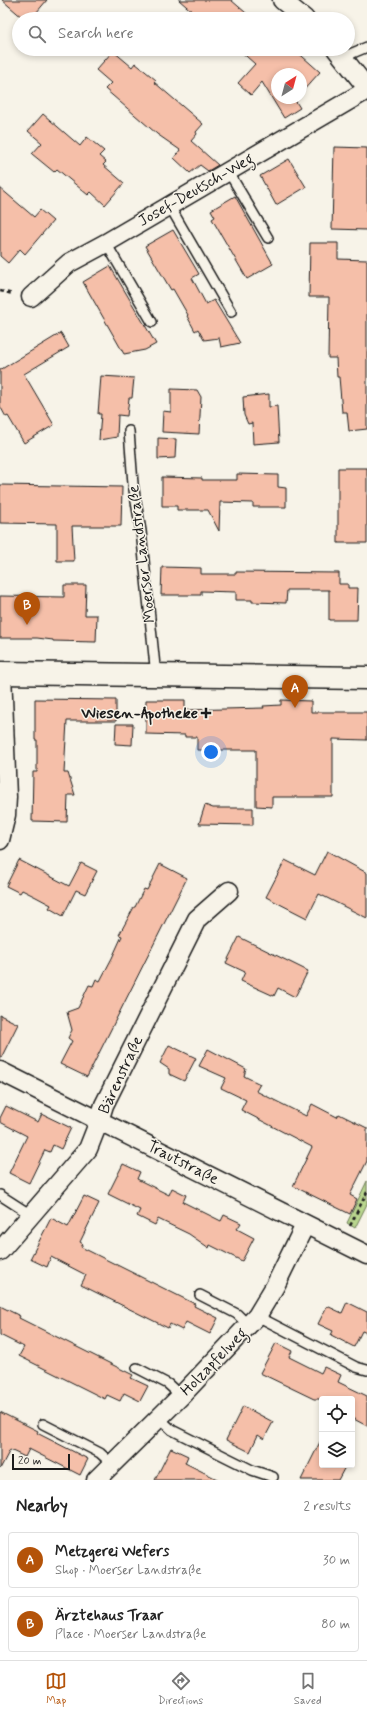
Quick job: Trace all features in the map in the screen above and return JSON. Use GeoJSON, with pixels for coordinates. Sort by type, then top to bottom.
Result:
{"type":"FeatureCollection","features":[{"type":"Feature","properties":{"kind":"main road"},"geometry":{"type":"LineString","coordinates":[[1,673],[367,678]]}},
{"type":"Feature","properties":{"kind":"street"},"geometry":{"type":"LineString","coordinates":[[282,0],[297,12]]}},
{"type":"Feature","properties":{"kind":"street"},"geometry":{"type":"LineString","coordinates":[[342,56],[367,89]]}},
{"type":"Feature","properties":{"kind":"street","name":"Josef-Deutsch-Weg"},"geometry":{"type":"LineString","coordinates":[[31,297],[69,263],[106,243],[367,89]]}},
{"type":"Feature","properties":{"kind":"street"},"geometry":{"type":"LineString","coordinates":[[0,840],[6,815],[7,797],[1,673]]}},
{"type":"Feature","properties":{"kind":"street","name":"Bärenstraße"},"geometry":{"type":"LineString","coordinates":[[0,1251],[88,1150],[100,1122],[104,1105],[197,919],[229,891]]}},
{"type":"Feature","properties":{"kind":"street","name":"Trautstraße"},"geometry":{"type":"LineString","coordinates":[[0,1071],[367,1255]]}},
{"type":"Feature","properties":{"kind":"street","name":"Holzapfelweg"},"geometry":{"type":"LineString","coordinates":[[96,1480],[181,1396],[253,1321],[276,1286],[305,1225]]}},
{"type":"Feature","properties":{"kind":"lane"},"geometry":{"type":"LineString","coordinates":[[355,50],[367,47]]}},
{"type":"Feature","properties":{"kind":"lane"},"geometry":{"type":"LineString","coordinates":[[228,171],[268,238]]}},
{"type":"Feature","properties":{"kind":"lane"},"geometry":{"type":"LineString","coordinates":[[169,206],[231,312]]}},
{"type":"Feature","properties":{"kind":"lane"},"geometry":{"type":"LineString","coordinates":[[106,243],[152,322]]}},
{"type":"Feature","properties":{"kind":"lane","name":"Moerser Landstraße"},"geometry":{"type":"LineString","coordinates":[[129,431],[133,484],[141,531],[156,676]]}},
{"type":"Feature","properties":{"kind":"lane"},"geometry":{"type":"LineString","coordinates":[[0,1195],[31,1215]]}},
{"type":"Feature","properties":{"kind":"lane"},"geometry":{"type":"LineString","coordinates":[[200,1295],[237,1314],[356,1367],[367,1370]]}},
{"type":"Feature","properties":{"kind":"lane"},"geometry":{"type":"LineString","coordinates":[[137,1368],[168,1384],[181,1396]]}},
{"type":"Feature","properties":{"kind":"lane"},"geometry":{"type":"LineString","coordinates":[[159,1418],[172,1430],[252,1470],[272,1477]]}},
{"type":"Feature","properties":{"kind":"lane"},"geometry":{"type":"LineString","coordinates":[[43,1424],[100,1453],[112,1464]]}},
{"type":"Feature","properties":{"kind":"path"},"geometry":{"type":"LineString","coordinates":[[343,1243],[367,1192]]}},
{"type":"Feature","properties":{"kind":"green space"},"geometry":{"type":"Polygon","coordinates":[[[367,1181],[367,1204],[355,1228],[347,1223],[367,1181]]]}},
{"type":"Feature","properties":{"kind":"building"},"geometry":{"type":"Polygon","coordinates":[[[2,0],[47,0],[37,12],[16,12],[2,0]]]}},
{"type":"Feature","properties":{"kind":"building"},"geometry":{"type":"Polygon","coordinates":[[[179,0],[231,0],[245,12],[193,12],[179,0]]]}},
{"type":"Feature","properties":{"kind":"building"},"geometry":{"type":"Polygon","coordinates":[[[109,56],[119,56],[132,67],[135,63],[156,80],[154,82],[203,124],[191,141],[218,165],[208,171],[200,165],[190,173],[174,158],[180,150],[157,134],[105,89],[111,83],[96,70],[109,56]]]}},
{"type":"Feature","properties":{"kind":"building"},"geometry":{"type":"Polygon","coordinates":[[[246,56],[302,56],[320,72],[307,86],[307,68],[271,68],[271,97],[262,82],[251,95],[238,83],[255,64],[246,56]]]}},
{"type":"Feature","properties":{"kind":"building"},"geometry":{"type":"Polygon","coordinates":[[[275,104],[298,104],[300,108],[284,118],[275,104]]]}},
{"type":"Feature","properties":{"kind":"building"},"geometry":{"type":"Polygon","coordinates":[[[43,114],[80,146],[87,137],[104,151],[99,156],[106,162],[103,165],[124,183],[105,205],[91,192],[88,195],[57,169],[54,172],[32,154],[42,143],[28,131],[43,114]]]}},
{"type":"Feature","properties":{"kind":"building"},"geometry":{"type":"Polygon","coordinates":[[[334,147],[367,148],[367,230],[332,229],[334,147]]]}},
{"type":"Feature","properties":{"kind":"building"},"geometry":{"type":"Polygon","coordinates":[[[289,159],[306,187],[276,205],[260,176],[289,159]]]}},
{"type":"Feature","properties":{"kind":"building"},"geometry":{"type":"Polygon","coordinates":[[[0,188],[34,217],[40,210],[53,221],[25,254],[20,249],[8,263],[0,256],[0,188]]]}},
{"type":"Feature","properties":{"kind":"building"},"geometry":{"type":"Polygon","coordinates":[[[235,196],[273,264],[247,279],[212,219],[215,217],[211,210],[235,196]]]}},
{"type":"Feature","properties":{"kind":"building"},"geometry":{"type":"Polygon","coordinates":[[[173,230],[199,274],[192,278],[206,304],[214,300],[240,343],[221,347],[219,338],[204,340],[198,329],[195,331],[187,316],[188,315],[173,289],[171,290],[145,246],[173,230]]]}},
{"type":"Feature","properties":{"kind":"building"},"geometry":{"type":"Polygon","coordinates":[[[310,243],[338,243],[338,259],[367,260],[367,429],[349,431],[347,412],[342,412],[336,358],[328,358],[329,297],[309,297],[310,243]]]}},
{"type":"Feature","properties":{"kind":"building"},"geometry":{"type":"Polygon","coordinates":[[[110,266],[156,344],[145,350],[124,354],[83,282],[110,266]]]}},
{"type":"Feature","properties":{"kind":"building"},"geometry":{"type":"Polygon","coordinates":[[[61,333],[69,347],[24,374],[54,425],[24,443],[8,416],[6,417],[0,406],[0,370],[61,333]]]}},
{"type":"Feature","properties":{"kind":"building"},"geometry":{"type":"Polygon","coordinates":[[[101,376],[134,378],[132,398],[129,398],[127,416],[118,415],[117,437],[99,440],[101,414],[98,414],[101,376]]]}},
{"type":"Feature","properties":{"kind":"building"},"geometry":{"type":"Polygon","coordinates":[[[171,389],[197,390],[201,397],[199,434],[162,432],[163,411],[171,412],[171,389]]]}},
{"type":"Feature","properties":{"kind":"building"},"geometry":{"type":"Polygon","coordinates":[[[269,394],[269,407],[277,406],[279,442],[253,444],[252,423],[248,424],[244,415],[243,397],[269,394]]]}},
{"type":"Feature","properties":{"kind":"building"},"geometry":{"type":"Polygon","coordinates":[[[158,438],[176,439],[175,458],[158,459],[158,438]]]}},
{"type":"Feature","properties":{"kind":"building"},"geometry":{"type":"Polygon","coordinates":[[[338,468],[367,468],[367,543],[338,543],[338,468]]]}},
{"type":"Feature","properties":{"kind":"building"},"geometry":{"type":"Polygon","coordinates":[[[237,474],[278,475],[278,487],[286,488],[286,507],[253,507],[253,503],[220,502],[219,531],[208,510],[177,510],[177,506],[162,506],[162,477],[202,478],[202,480],[237,480],[237,474]]]}},
{"type":"Feature","properties":{"kind":"building"},"geometry":{"type":"Polygon","coordinates":[[[0,485],[122,487],[121,526],[72,526],[74,561],[57,561],[57,524],[0,523],[0,485]]]}},
{"type":"Feature","properties":{"kind":"building"},"geometry":{"type":"Polygon","coordinates":[[[162,567],[201,568],[201,574],[236,574],[236,572],[339,573],[339,584],[348,584],[348,588],[358,588],[357,620],[329,620],[329,590],[287,590],[286,603],[236,600],[236,592],[201,591],[201,595],[161,595],[162,567]]]}},
{"type":"Feature","properties":{"kind":"building"},"geometry":{"type":"Polygon","coordinates":[[[64,585],[86,585],[85,615],[97,615],[96,642],[53,641],[37,638],[0,638],[0,596],[64,597],[64,585]]]}},
{"type":"Feature","properties":{"kind":"building"},"geometry":{"type":"Polygon","coordinates":[[[35,699],[116,700],[116,721],[67,721],[64,773],[68,773],[75,795],[68,795],[67,822],[32,821],[33,772],[37,772],[35,699]]]}},
{"type":"Feature","properties":{"kind":"building"},"geometry":{"type":"Polygon","coordinates":[[[146,700],[185,700],[185,710],[264,708],[263,706],[281,705],[281,700],[311,701],[311,712],[367,712],[367,740],[333,739],[333,797],[272,797],[272,807],[256,806],[256,750],[197,750],[197,737],[185,737],[185,735],[146,734],[146,700]]]}},
{"type":"Feature","properties":{"kind":"building"},"geometry":{"type":"Polygon","coordinates":[[[116,724],[133,724],[132,745],[115,744],[116,724]]]}},
{"type":"Feature","properties":{"kind":"building"},"geometry":{"type":"Polygon","coordinates":[[[205,805],[213,808],[253,808],[253,825],[199,824],[205,805]]]}},
{"type":"Feature","properties":{"kind":"building"},"geometry":{"type":"Polygon","coordinates":[[[327,851],[367,873],[367,918],[319,894],[307,918],[266,897],[285,860],[315,875],[327,851]]]}},
{"type":"Feature","properties":{"kind":"building"},"geometry":{"type":"Polygon","coordinates":[[[19,860],[69,886],[81,863],[97,871],[85,894],[76,890],[63,916],[49,908],[51,905],[36,897],[22,890],[20,893],[6,886],[19,860]]]}},
{"type":"Feature","properties":{"kind":"building"},"geometry":{"type":"Polygon","coordinates":[[[160,864],[187,878],[87,1077],[60,1064],[72,1041],[68,1038],[72,1030],[67,1012],[78,1008],[89,985],[93,986],[96,979],[100,981],[122,936],[119,935],[144,889],[147,890],[160,864]]]}},
{"type":"Feature","properties":{"kind":"building"},"geometry":{"type":"Polygon","coordinates":[[[239,937],[308,971],[295,997],[278,988],[274,996],[241,981],[245,972],[226,963],[239,937]]]}},
{"type":"Feature","properties":{"kind":"building"},"geometry":{"type":"Polygon","coordinates":[[[0,1015],[18,1024],[0,1060],[0,1015]]]}},
{"type":"Feature","properties":{"kind":"building"},"geometry":{"type":"Polygon","coordinates":[[[169,1045],[196,1058],[184,1081],[169,1074],[169,1069],[160,1063],[169,1045]]]}},
{"type":"Feature","properties":{"kind":"building"},"geometry":{"type":"Polygon","coordinates":[[[208,1049],[246,1069],[244,1076],[260,1084],[256,1091],[306,1116],[312,1104],[337,1117],[339,1114],[367,1128],[367,1161],[350,1195],[357,1199],[350,1214],[293,1186],[312,1147],[241,1110],[246,1100],[221,1088],[226,1078],[199,1066],[208,1049]]]}},
{"type":"Feature","properties":{"kind":"building"},"geometry":{"type":"Polygon","coordinates":[[[6,1106],[38,1122],[42,1114],[71,1128],[61,1149],[53,1145],[50,1152],[45,1150],[29,1183],[9,1173],[27,1136],[0,1122],[0,1118],[6,1106]]]}},
{"type":"Feature","properties":{"kind":"building"},"geometry":{"type":"Polygon","coordinates":[[[123,1164],[140,1172],[137,1179],[169,1195],[172,1188],[186,1195],[183,1202],[221,1221],[224,1215],[241,1223],[237,1229],[254,1238],[242,1261],[210,1245],[209,1248],[189,1234],[158,1219],[155,1225],[137,1216],[140,1210],[108,1194],[123,1164]]]}},
{"type":"Feature","properties":{"kind":"building"},"geometry":{"type":"Polygon","coordinates":[[[84,1196],[99,1203],[80,1242],[83,1244],[81,1247],[195,1304],[194,1306],[218,1318],[210,1334],[186,1322],[182,1330],[170,1324],[168,1328],[81,1285],[86,1275],[51,1257],[47,1267],[30,1259],[51,1218],[68,1227],[84,1196]]]}},
{"type":"Feature","properties":{"kind":"building"},"geometry":{"type":"Polygon","coordinates":[[[347,1302],[367,1312],[367,1333],[362,1331],[354,1347],[331,1335],[333,1331],[318,1324],[327,1306],[342,1313],[347,1302]]]}},
{"type":"Feature","properties":{"kind":"building"},"geometry":{"type":"Polygon","coordinates":[[[0,1306],[20,1316],[19,1318],[133,1375],[131,1378],[148,1386],[140,1401],[124,1393],[120,1401],[107,1395],[105,1399],[19,1356],[24,1347],[0,1335],[0,1306]]]}},
{"type":"Feature","properties":{"kind":"building"},"geometry":{"type":"Polygon","coordinates":[[[276,1343],[292,1351],[289,1357],[321,1373],[324,1367],[341,1375],[338,1382],[367,1396],[367,1426],[355,1420],[355,1396],[319,1396],[319,1399],[314,1399],[260,1373],[276,1343]]]}},
{"type":"Feature","properties":{"kind":"building"},"geometry":{"type":"Polygon","coordinates":[[[243,1406],[273,1422],[264,1439],[258,1435],[250,1452],[226,1440],[243,1406]]]}},
{"type":"Feature","properties":{"kind":"building"},"geometry":{"type":"Polygon","coordinates":[[[0,1412],[88,1459],[80,1475],[29,1449],[25,1457],[10,1450],[0,1469],[0,1412]]]}},
{"type":"Feature","properties":{"kind":"building"},"geometry":{"type":"Polygon","coordinates":[[[319,1444],[319,1468],[344,1468],[338,1480],[301,1480],[319,1444]]]}},
{"type":"Feature","properties":{"kind":"building"},"geometry":{"type":"Polygon","coordinates":[[[171,1448],[188,1456],[185,1463],[219,1480],[155,1480],[171,1448]]]}},
{"type":"Feature","properties":{"kind":"place","name":"Ärztehaus Traar"},"geometry":{"type":"Point","coordinates":[27,625]}},
{"type":"Feature","properties":{"kind":"place","name":"Metzgerei Wefers"},"geometry":{"type":"Point","coordinates":[295,708]}},
{"type":"Feature","properties":{"kind":"place","name":"Wiesen-Apotheke"},"geometry":{"type":"Point","coordinates":[206,713]}}]}
